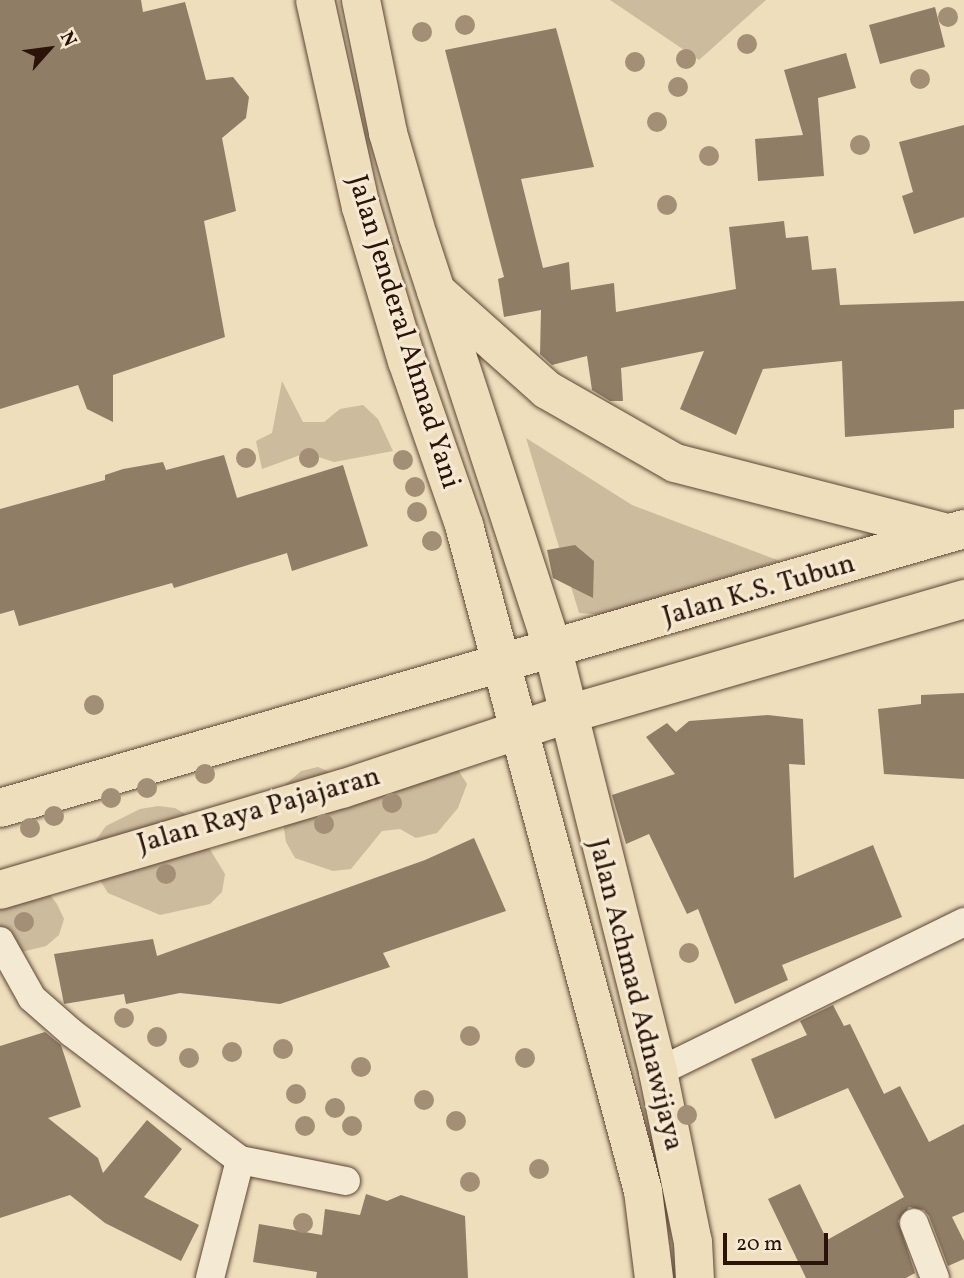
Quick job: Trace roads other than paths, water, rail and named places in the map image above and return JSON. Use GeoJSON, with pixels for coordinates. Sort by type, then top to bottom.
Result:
{"type":"FeatureCollection","features":[{"type":"Feature","properties":{"kind":"main road","name":"Jalan Jenderal Ahmad Yani"},"geometry":{"type":"LineString","coordinates":[[315,0],[361,207],[407,361],[464,525],[501,661],[517,732]]}},
{"type":"Feature","properties":{"kind":"main road","name":"Jalan Jenderal Ahmad Yani"},"geometry":{"type":"LineString","coordinates":[[361,0],[388,134],[434,289],[552,646],[565,715]]}},
{"type":"Feature","properties":{"kind":"main road"},"geometry":{"type":"LineString","coordinates":[[434,289],[547,390],[675,463],[954,531]]}},
{"type":"Feature","properties":{"kind":"main road","name":"Jalan K.S. Tubun"},"geometry":{"type":"LineString","coordinates":[[501,661],[836,569],[954,531]]}},
{"type":"Feature","properties":{"kind":"main road"},"geometry":{"type":"LineString","coordinates":[[565,715],[964,599]]}},
{"type":"Feature","properties":{"kind":"main road"},"geometry":{"type":"LineString","coordinates":[[0,808],[501,661]]}},
{"type":"Feature","properties":{"kind":"main road","name":"Jalan Raya Pajajaran"},"geometry":{"type":"LineString","coordinates":[[0,890],[565,715]]}},
{"type":"Feature","properties":{"kind":"main road","name":"Jalan Achmad Adnawijaya"},"geometry":{"type":"LineString","coordinates":[[565,715],[658,1072],[693,1242],[695,1278]]}},
{"type":"Feature","properties":{"kind":"main road","name":"Jalan Achmad Adnawijaya"},"geometry":{"type":"LineString","coordinates":[[517,732],[643,1191],[654,1278]]}},
{"type":"Feature","properties":{"kind":"street"},"geometry":{"type":"LineString","coordinates":[[658,1072],[964,922]]}},
{"type":"Feature","properties":{"kind":"street"},"geometry":{"type":"LineString","coordinates":[[0,942],[32,998],[72,1033],[240,1160],[346,1181]]}},
{"type":"Feature","properties":{"kind":"street"},"geometry":{"type":"LineString","coordinates":[[210,1278],[240,1160]]}},
{"type":"Feature","properties":{"kind":"street"},"geometry":{"type":"LineString","coordinates":[[914,1223],[935,1278]]}}]}
